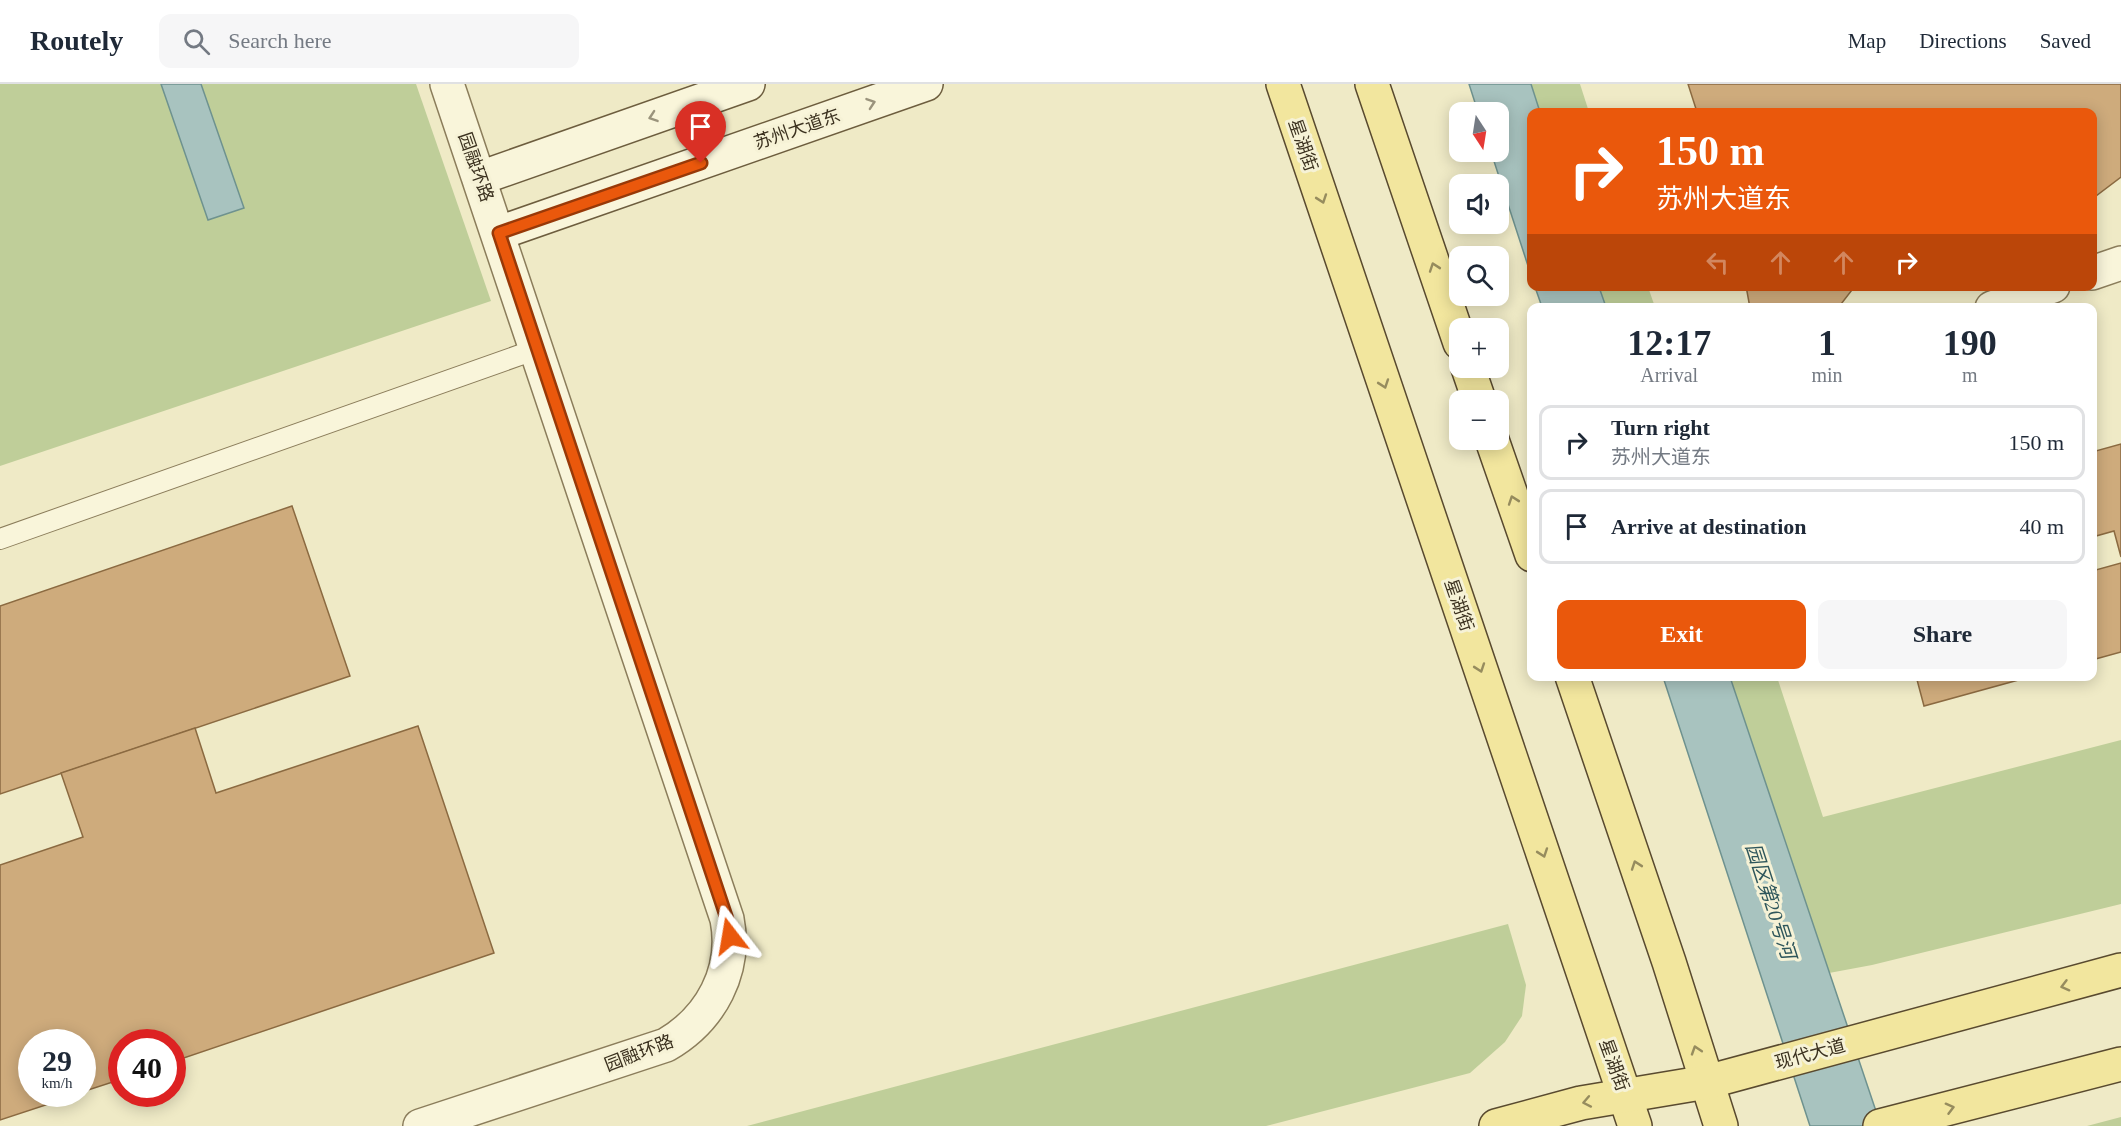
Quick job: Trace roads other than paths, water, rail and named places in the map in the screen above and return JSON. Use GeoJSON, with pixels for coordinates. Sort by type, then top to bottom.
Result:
{"type":"FeatureCollection","features":[{"type":"Feature","properties":{"kind":"main road","name":"星湖街"},"geometry":{"type":"LineString","coordinates":[[1282,84],[1630,1111]]}},
{"type":"Feature","properties":{"kind":"main road"},"geometry":{"type":"LineString","coordinates":[[1372,84],[1452,318]]}},
{"type":"Feature","properties":{"kind":"main road"},"geometry":{"type":"LineString","coordinates":[[1495,450],[1527,541]]}},
{"type":"Feature","properties":{"kind":"main road"},"geometry":{"type":"LineString","coordinates":[[1574,681],[1665,951],[1720,1126]]}},
{"type":"Feature","properties":{"kind":"main road","name":"现代大道"},"geometry":{"type":"LineString","coordinates":[[1496,1126],[1581,1103],[1630,1111],[1707,1082],[2121,970]]}},
{"type":"Feature","properties":{"kind":"main road"},"geometry":{"type":"LineString","coordinates":[[1887,1124],[2121,1064]]}},
{"type":"Feature","properties":{"kind":"street","name":"园融环路"},"geometry":{"type":"LineString","coordinates":[[420,1126],[666,1045],[691,1028],[708,1009],[722,984],[730,951],[727,919],[499,233],[447,84]]}},
{"type":"Feature","properties":{"kind":"street"},"geometry":{"type":"LineString","coordinates":[[480,177],[748,84]]}},
{"type":"Feature","properties":{"kind":"street","name":"苏州大道东"},"geometry":{"type":"LineString","coordinates":[[499,233],[926,84]]}},
{"type":"Feature","properties":{"kind":"street"},"geometry":{"type":"LineString","coordinates":[[2097,271],[2121,263]]}},
{"type":"Feature","properties":{"kind":"street"},"geometry":{"type":"LineString","coordinates":[[2006,303],[2039,291]]}},
{"type":"Feature","properties":{"kind":"lane"},"geometry":{"type":"LineString","coordinates":[[0,538],[537,350]]}},
{"type":"Feature","properties":{"kind":"water"},"geometry":{"type":"Polygon","coordinates":[[[161,84],[201,84],[244,208],[208,220],[161,84]]]}},
{"type":"Feature","properties":{"kind":"water"},"geometry":{"type":"Polygon","coordinates":[[[1469,84],[1531,84],[1539,108],[1527,108],[1527,263],[1509,207],[1509,174],[1498,174],[1494,162],[1509,162],[1509,102],[1475,102],[1469,84]]]}},
{"type":"Feature","properties":{"kind":"water"},"geometry":{"type":"Polygon","coordinates":[[[1536,291],[1600,291],[1605,303],[1541,303],[1536,291]]]}},
{"type":"Feature","properties":{"kind":"water","name":"园区第20号河"},"geometry":{"type":"Polygon","coordinates":[[[1664,681],[1731,681],[1881,1126],[1810,1126],[1664,681]]]}}]}
